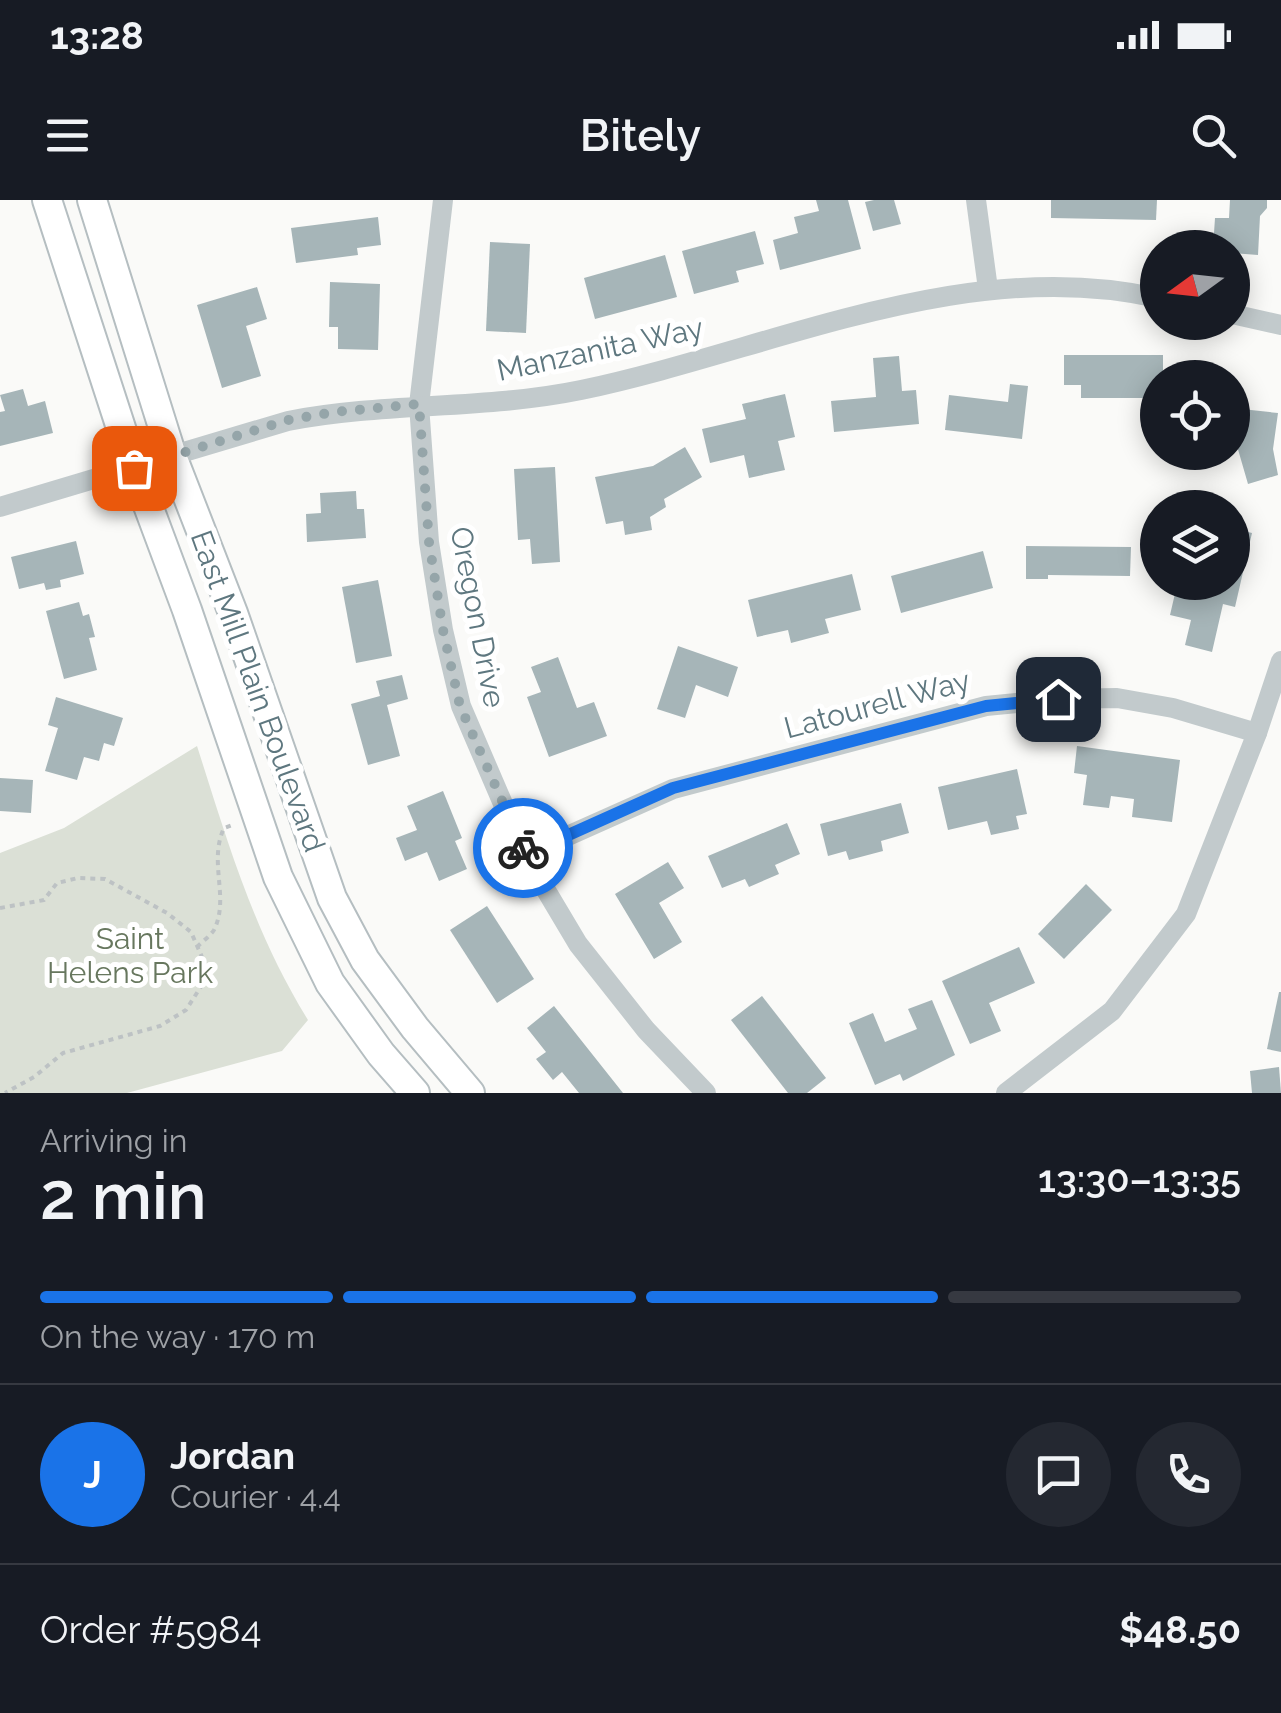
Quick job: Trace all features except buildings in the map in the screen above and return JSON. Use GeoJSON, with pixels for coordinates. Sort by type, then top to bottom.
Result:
{"type":"FeatureCollection","features":[{"type":"Feature","properties":{"kind":"main road","name":"East Mill Plain Boulevard"},"geometry":{"type":"LineString","coordinates":[[47,200],[134,468],[278,877],[330,983],[381,1054],[415,1093]]}},
{"type":"Feature","properties":{"kind":"main road","name":"East Mill Plain Boulevard"},"geometry":{"type":"LineString","coordinates":[[92,200],[172,456],[233,613],[332,898],[365,960],[470,1093]]}},
{"type":"Feature","properties":{"kind":"street","name":"Oregon Drive"},"geometry":{"type":"LineString","coordinates":[[442,200],[419,404],[429,542],[460,706],[526,854],[578,944],[646,1030],[706,1093]]}},
{"type":"Feature","properties":{"kind":"street"},"geometry":{"type":"LineString","coordinates":[[976,200],[988,289]]}},
{"type":"Feature","properties":{"kind":"street","name":"Manzanita Way"},"geometry":{"type":"LineString","coordinates":[[0,506],[288,420],[419,404],[501,402],[579,390],[924,299],[988,289],[1120,289],[1140,294]]}},
{"type":"Feature","properties":{"kind":"street"},"geometry":{"type":"LineString","coordinates":[[1250,318],[1281,325]]}},
{"type":"Feature","properties":{"kind":"street"},"geometry":{"type":"LineString","coordinates":[[1006,1093],[1112,1011],[1186,914],[1281,661]]}},
{"type":"Feature","properties":{"kind":"street","name":"Latourell Way"},"geometry":{"type":"LineString","coordinates":[[526,854],[673,788],[986,706],[1117,698],[1173,708],[1257,733]]}},
{"type":"Feature","properties":{"kind":"path"},"geometry":{"type":"LineString","coordinates":[[197,947],[214,930],[220,901],[217,843],[224,828],[256,816]]}},
{"type":"Feature","properties":{"kind":"path"},"geometry":{"type":"LineString","coordinates":[[0,908],[44,900],[57,883],[106,878],[166,912],[190,932],[202,957],[202,985],[186,1010],[160,1026],[62,1053],[34,1077],[5,1093]]}},
{"type":"Feature","properties":{"kind":"green space","name":"Saint Helens Park"},"geometry":{"type":"Polygon","coordinates":[[[197,746],[257,921],[308,1020],[282,1051],[127,1093],[0,1093],[0,853],[64,828],[197,746]]]}},
{"type":"Feature","properties":{"kind":"way so far"},"geometry":{"type":"LineString","coordinates":[[134,468],[288,420],[419,404],[429,542],[460,706],[523,848]]}},
{"type":"Feature","properties":{"kind":"route"},"geometry":{"type":"LineString","coordinates":[[523,848],[526,854],[673,788],[986,706],[1058,699]]}}]}
